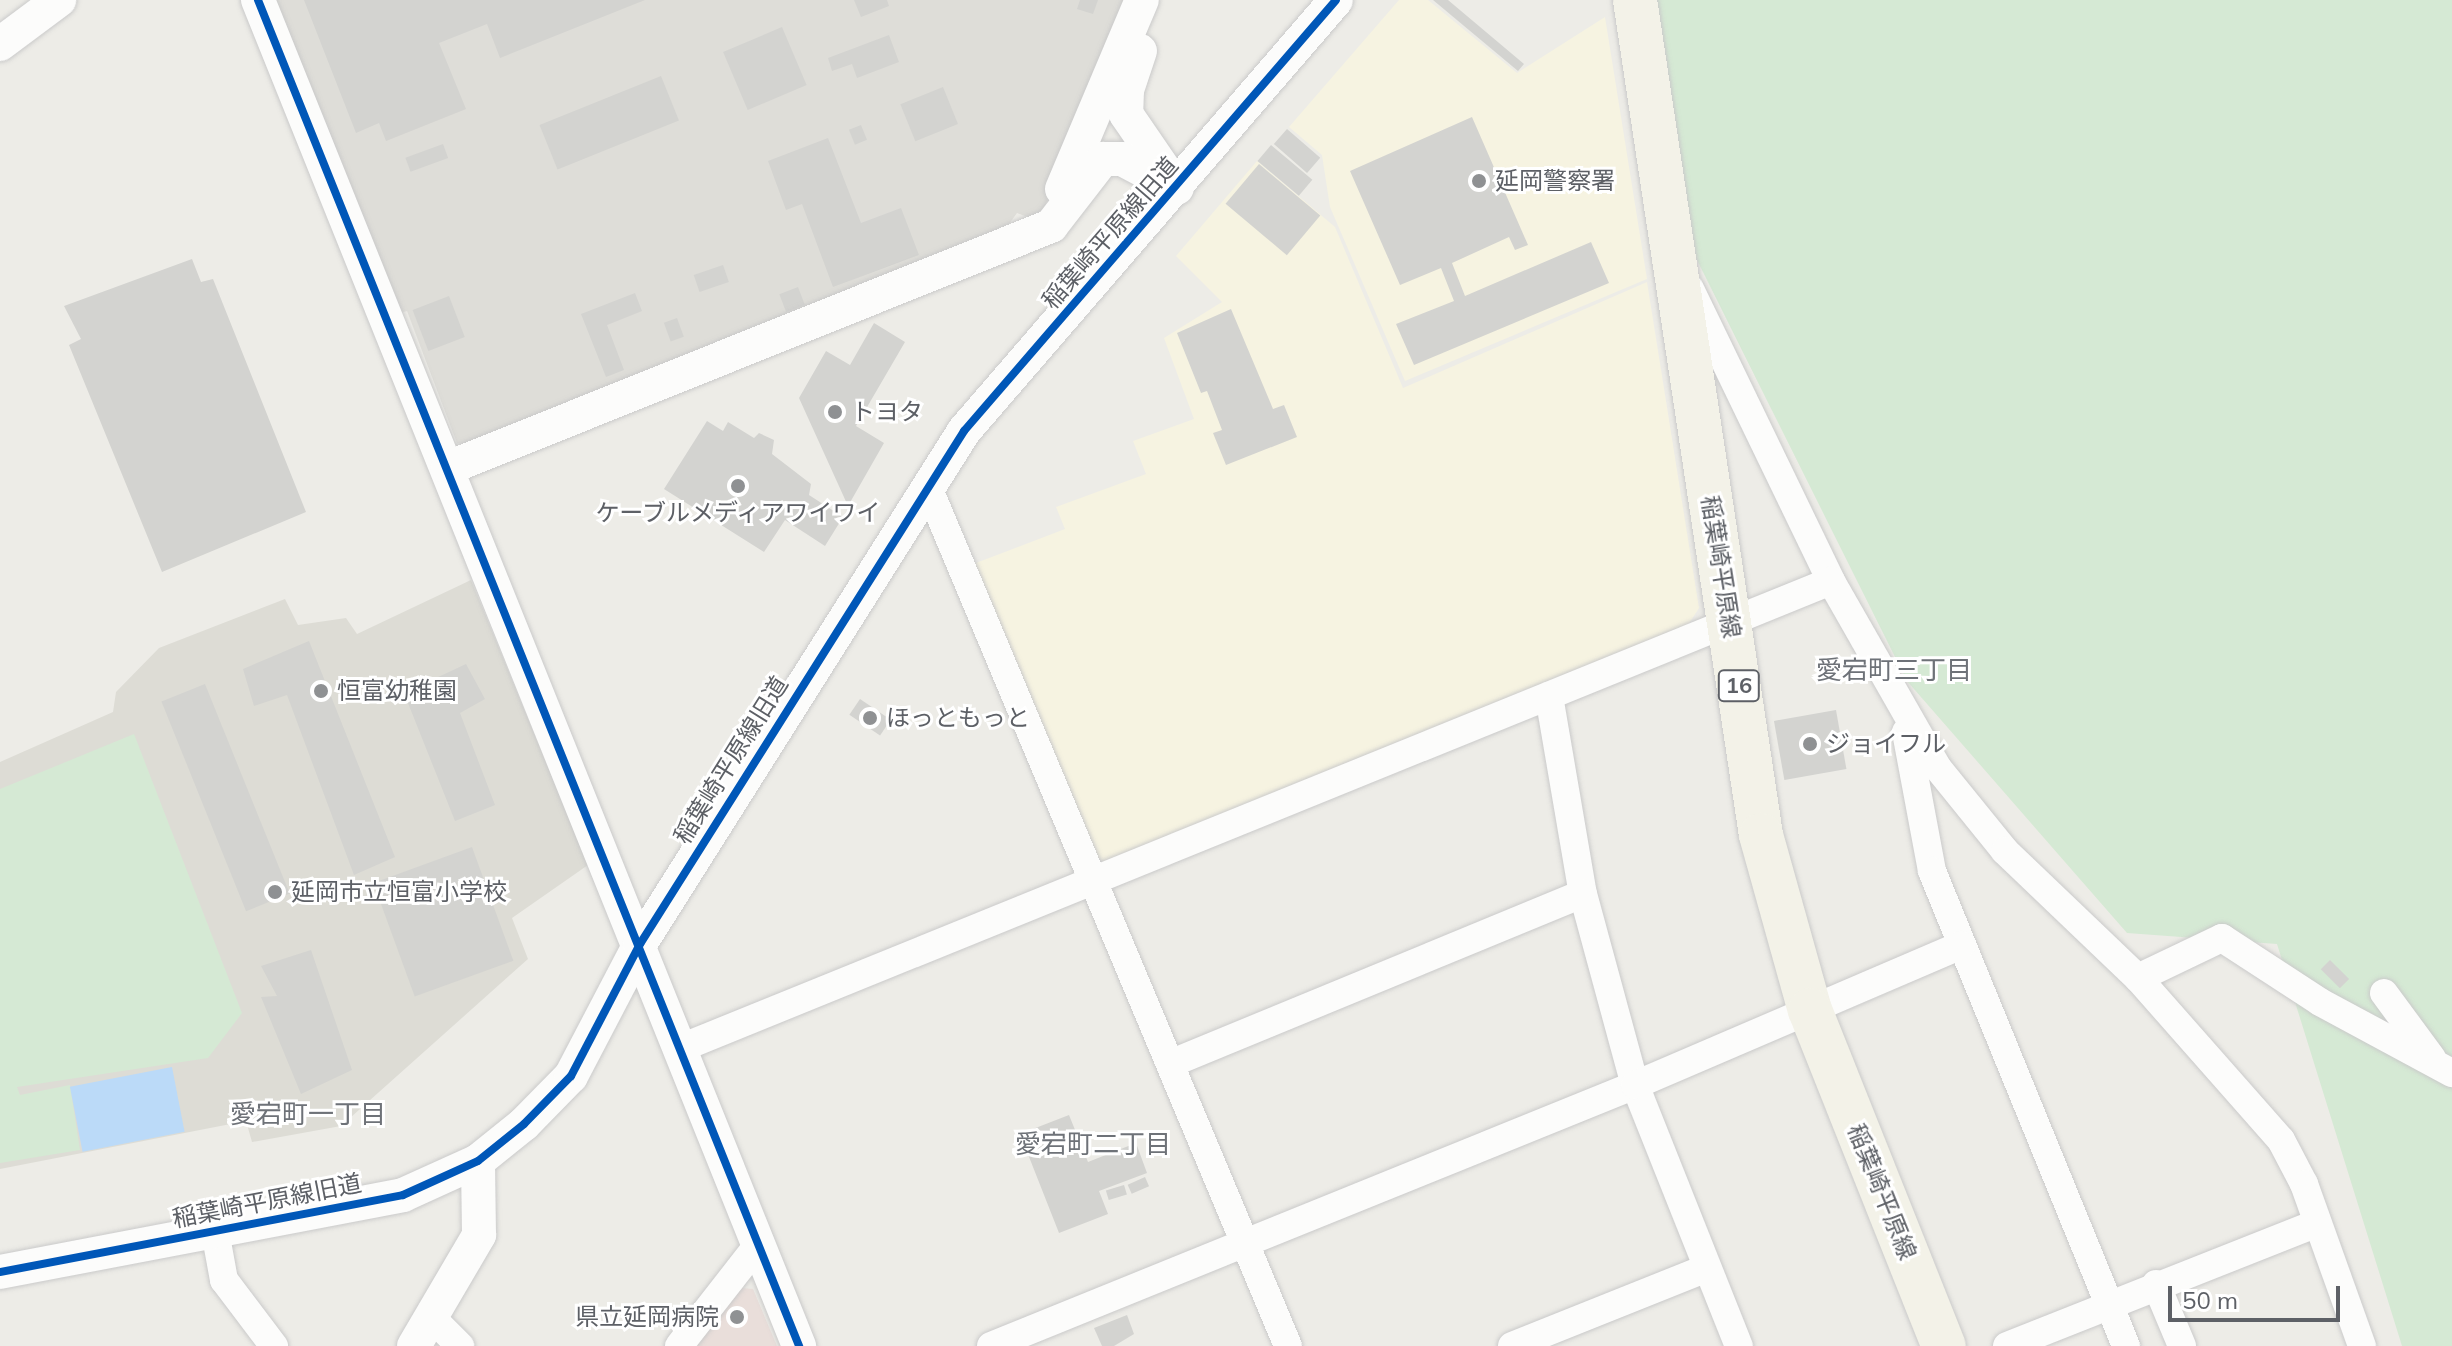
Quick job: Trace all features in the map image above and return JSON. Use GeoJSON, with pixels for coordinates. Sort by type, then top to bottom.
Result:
{"type":"FeatureCollection","features":[{"type":"Feature","properties":{"kind":"main road","name":"稲葉崎平原線"},"geometry":{"type":"LineString","coordinates":[[1635,0],[1761,835],[1810,1010],[1944,1346]]}},
{"type":"Feature","properties":{"kind":"street"},"geometry":{"type":"LineString","coordinates":[[0,44],[59,0]]}},
{"type":"Feature","properties":{"kind":"street"},"geometry":{"type":"LineString","coordinates":[[258,0],[799,1346]]}},
{"type":"Feature","properties":{"kind":"street"},"geometry":{"type":"LineString","coordinates":[[1043,228],[1142,0]]}},
{"type":"Feature","properties":{"kind":"street"},"geometry":{"type":"LineString","coordinates":[[1157,0],[1127,90],[1126,114],[1177,188]]}},
{"type":"Feature","properties":{"kind":"street","name":"稲葉崎平原線旧道"},"geometry":{"type":"LineString","coordinates":[[0,1272],[403,1195],[478,1161],[524,1124],[571,1076],[640,944],[964,431],[1177,188],[1336,0]]}},
{"type":"Feature","properties":{"kind":"street"},"geometry":{"type":"LineString","coordinates":[[1102,94],[1102,117],[1122,159],[1177,188]]}},
{"type":"Feature","properties":{"kind":"street"},"geometry":{"type":"LineString","coordinates":[[448,468],[1043,228],[1061,219],[1094,165],[1122,159]]}},
{"type":"Feature","properties":{"kind":"street"},"geometry":{"type":"LineString","coordinates":[[1674,256],[1831,581],[1899,707],[1937,767],[2005,851],[2138,978],[2281,1140],[2318,1223],[2357,1344]]}},
{"type":"Feature","properties":{"kind":"street"},"geometry":{"type":"LineString","coordinates":[[928,487],[1096,879],[1288,1346]]}},
{"type":"Feature","properties":{"kind":"street"},"geometry":{"type":"LineString","coordinates":[[681,1048],[1831,581]]}},
{"type":"Feature","properties":{"kind":"street"},"geometry":{"type":"LineString","coordinates":[[1549,696],[1583,894],[1635,1085],[1739,1346]]}},
{"type":"Feature","properties":{"kind":"street"},"geometry":{"type":"LineString","coordinates":[[1899,707],[1932,871],[2126,1346]]}},
{"type":"Feature","properties":{"kind":"street"},"geometry":{"type":"LineString","coordinates":[[1172,1063],[1583,894]]}},
{"type":"Feature","properties":{"kind":"street"},"geometry":{"type":"LineString","coordinates":[[2138,978],[2222,938],[2320,1002],[2444,1069]]}},
{"type":"Feature","properties":{"kind":"street"},"geometry":{"type":"LineString","coordinates":[[991,1346],[1248,1245],[1635,1085],[1961,945]]}},
{"type":"Feature","properties":{"kind":"street"},"geometry":{"type":"LineString","coordinates":[[2384,993],[2444,1069]]}},
{"type":"Feature","properties":{"kind":"street"},"geometry":{"type":"LineString","coordinates":[[460,1346],[423,1332],[479,1235],[478,1161]]}},
{"type":"Feature","properties":{"kind":"street"},"geometry":{"type":"LineString","coordinates":[[2007,1346],[2156,1284],[2318,1223]]}},
{"type":"Feature","properties":{"kind":"street"},"geometry":{"type":"LineString","coordinates":[[215,1231],[224,1280],[274,1346]]}},
{"type":"Feature","properties":{"kind":"street"},"geometry":{"type":"LineString","coordinates":[[679,1346],[758,1245]]}},
{"type":"Feature","properties":{"kind":"street"},"geometry":{"type":"LineString","coordinates":[[1512,1346],[1707,1268]]}},
{"type":"Feature","properties":{"kind":"street"},"geometry":{"type":"LineString","coordinates":[[2156,1284],[2182,1346]]}},
{"type":"Feature","properties":{"kind":"shaded area"},"geometry":{"type":"Polygon","coordinates":[[[275,0],[1126,0],[1039,221],[1017,213],[1004,231],[469,445],[457,443],[407,311],[400,313],[275,0]]]}},
{"type":"Feature","properties":{"kind":"shaded area","name":"延岡警察署"},"geometry":{"type":"Polygon","coordinates":[[[1399,0],[1428,0],[1517,73],[1605,17],[1647,279],[1405,381],[1330,207],[1322,155],[1289,127],[1399,0]]]}},
{"type":"Feature","properties":{"kind":"shaded area"},"geometry":{"type":"Polygon","coordinates":[[[1257,161],[1335,227],[1403,388],[1647,282],[1699,608],[1688,625],[1104,862],[1089,853],[968,566],[1065,529],[1056,507],[1146,474],[1133,441],[1194,419],[1164,338],[1222,302],[1176,256],[1257,161]]]}},
{"type":"Feature","properties":{"kind":"shaded area","name":"延岡市立恒富小学校"},"geometry":{"type":"Polygon","coordinates":[[[471,580],[588,865],[512,918],[528,959],[341,1126],[252,1142],[246,1121],[0,1169],[0,762],[113,712],[116,692],[159,648],[285,599],[298,625],[346,618],[357,634],[471,580]]]}},
{"type":"Feature","properties":{"kind":"shaded area","name":"県立延岡病院"},"geometry":{"type":"Polygon","coordinates":[[[731,1287],[753,1289],[777,1346],[686,1346],[731,1287]]]}},
{"type":"Feature","properties":{"kind":"green space"},"geometry":{"type":"Polygon","coordinates":[[[1655,0],[2452,0],[2452,1346],[2402,1346],[2277,944],[2127,933],[1907,681],[1690,246],[1655,0]]]}},
{"type":"Feature","properties":{"kind":"green space"},"geometry":{"type":"Polygon","coordinates":[[[134,734],[242,1013],[208,1058],[17,1087],[20,1095],[70,1085],[80,1150],[0,1163],[0,789],[134,734]]]}},
{"type":"Feature","properties":{"kind":"water"},"geometry":{"type":"Polygon","coordinates":[[[172,1067],[185,1132],[83,1152],[70,1087],[172,1067]]]}},
{"type":"Feature","properties":{"kind":"building"},"geometry":{"type":"Polygon","coordinates":[[[304,0],[645,0],[500,58],[487,24],[439,43],[466,109],[386,141],[379,123],[356,133],[304,0]]]}},
{"type":"Feature","properties":{"kind":"building"},"geometry":{"type":"Polygon","coordinates":[[[854,0],[887,0],[889,6],[861,17],[854,0]]]}},
{"type":"Feature","properties":{"kind":"building"},"geometry":{"type":"Polygon","coordinates":[[[1080,0],[1098,0],[1093,14],[1077,9],[1080,0]]]}},
{"type":"Feature","properties":{"kind":"building"},"geometry":{"type":"Polygon","coordinates":[[[1433,0],[1448,0],[1524,64],[1518,71],[1433,0]]]}},
{"type":"Feature","properties":{"kind":"building"},"geometry":{"type":"Polygon","coordinates":[[[782,27],[807,85],[748,110],[723,52],[782,27]]]}},
{"type":"Feature","properties":{"kind":"building"},"geometry":{"type":"Polygon","coordinates":[[[889,35],[899,62],[857,78],[852,64],[832,71],[828,58],[889,35]]]}},
{"type":"Feature","properties":{"kind":"building"},"geometry":{"type":"Polygon","coordinates":[[[661,76],[679,121],[558,170],[540,125],[661,76]]]}},
{"type":"Feature","properties":{"kind":"building"},"geometry":{"type":"Polygon","coordinates":[[[943,87],[958,124],[915,141],[900,104],[943,87]]]}},
{"type":"Feature","properties":{"kind":"building"},"geometry":{"type":"Polygon","coordinates":[[[1472,117],[1528,245],[1515,250],[1509,237],[1452,263],[1465,296],[1591,242],[1609,283],[1414,365],[1396,324],[1454,301],[1441,268],[1400,285],[1350,171],[1472,117]]]}},
{"type":"Feature","properties":{"kind":"building"},"geometry":{"type":"Polygon","coordinates":[[[861,125],[867,140],[855,145],[849,130],[861,125]]]}},
{"type":"Feature","properties":{"kind":"building"},"geometry":{"type":"Polygon","coordinates":[[[1287,129],[1320,158],[1307,173],[1274,144],[1287,129]]]}},
{"type":"Feature","properties":{"kind":"building"},"geometry":{"type":"Polygon","coordinates":[[[828,138],[861,223],[901,208],[919,255],[833,287],[802,204],[786,210],[768,161],[828,138]]]}},
{"type":"Feature","properties":{"kind":"building"},"geometry":{"type":"Polygon","coordinates":[[[443,144],[448,158],[411,172],[405,158],[443,144]]]}},
{"type":"Feature","properties":{"kind":"building"},"geometry":{"type":"Polygon","coordinates":[[[1271,145],[1312,180],[1299,196],[1258,161],[1271,145]]]}},
{"type":"Feature","properties":{"kind":"building"},"geometry":{"type":"Polygon","coordinates":[[[1259,164],[1320,215],[1287,255],[1226,204],[1259,164]]]}},
{"type":"Feature","properties":{"kind":"building"},"geometry":{"type":"Polygon","coordinates":[[[192,259],[201,282],[213,279],[306,512],[162,572],[69,345],[81,339],[64,306],[192,259]]]}},
{"type":"Feature","properties":{"kind":"building"},"geometry":{"type":"Polygon","coordinates":[[[723,265],[729,282],[700,292],[694,275],[723,265]]]}},
{"type":"Feature","properties":{"kind":"building"},"geometry":{"type":"Polygon","coordinates":[[[798,287],[805,305],[786,312],[779,294],[798,287]]]}},
{"type":"Feature","properties":{"kind":"building"},"geometry":{"type":"Polygon","coordinates":[[[635,293],[642,311],[607,325],[624,370],[606,377],[581,314],[635,293]]]}},
{"type":"Feature","properties":{"kind":"building"},"geometry":{"type":"Polygon","coordinates":[[[449,296],[465,337],[428,351],[413,310],[449,296]]]}},
{"type":"Feature","properties":{"kind":"building"},"geometry":{"type":"Polygon","coordinates":[[[1231,309],[1273,409],[1284,405],[1297,437],[1226,465],[1213,433],[1222,430],[1207,391],[1201,393],[1177,333],[1231,309]]]}},
{"type":"Feature","properties":{"kind":"building"},"geometry":{"type":"Polygon","coordinates":[[[677,318],[684,337],[671,342],[664,323],[677,318]]]}},
{"type":"Feature","properties":{"kind":"building","name":"トヨタ"},"geometry":{"type":"Polygon","coordinates":[[[874,323],[905,342],[856,426],[884,443],[848,506],[799,398],[826,351],[850,365],[874,323]]]}},
{"type":"Feature","properties":{"kind":"building","name":"ケーブルメディアワイワイ"},"geometry":{"type":"Polygon","coordinates":[[[707,421],[723,431],[728,422],[754,438],[759,433],[774,440],[772,454],[811,484],[809,495],[843,517],[825,546],[785,520],[764,552],[664,489],[707,421]]]}},
{"type":"Feature","properties":{"kind":"building"},"geometry":{"type":"Polygon","coordinates":[[[309,641],[395,857],[354,875],[287,695],[254,706],[243,669],[309,641]]]}},
{"type":"Feature","properties":{"kind":"building"},"geometry":{"type":"Polygon","coordinates":[[[466,664],[485,699],[460,713],[495,805],[455,821],[404,693],[466,664]]]}},
{"type":"Feature","properties":{"kind":"building"},"geometry":{"type":"Polygon","coordinates":[[[205,684],[290,894],[246,911],[161,702],[205,684]]]}},
{"type":"Feature","properties":{"kind":"building","name":"ほっともっと"},"geometry":{"type":"Polygon","coordinates":[[[860,699],[891,720],[880,735],[849,715],[860,699]]]}},
{"type":"Feature","properties":{"kind":"building","name":"ジョイフル"},"geometry":{"type":"Polygon","coordinates":[[[1836,710],[1846,769],[1784,780],[1774,721],[1836,710]]]}},
{"type":"Feature","properties":{"kind":"building"},"geometry":{"type":"Polygon","coordinates":[[[472,847],[513,961],[415,997],[373,883],[472,847]]]}},
{"type":"Feature","properties":{"kind":"building"},"geometry":{"type":"Polygon","coordinates":[[[311,950],[352,1070],[301,1094],[261,997],[277,996],[261,966],[311,950]]]}},
{"type":"Feature","properties":{"kind":"building"},"geometry":{"type":"Polygon","coordinates":[[[2330,960],[2349,979],[2340,988],[2321,969],[2330,960]]]}},
{"type":"Feature","properties":{"kind":"building"},"geometry":{"type":"Polygon","coordinates":[[[1069,1115],[1088,1162],[1136,1143],[1147,1173],[1099,1191],[1108,1214],[1059,1233],[1020,1134],[1069,1115]]]}},
{"type":"Feature","properties":{"kind":"building"},"geometry":{"type":"Polygon","coordinates":[[[1145,1177],[1149,1186],[1132,1194],[1128,1185],[1145,1177]]]}},
{"type":"Feature","properties":{"kind":"building"},"geometry":{"type":"Polygon","coordinates":[[[1124,1185],[1127,1195],[1109,1200],[1106,1191],[1124,1185]]]}},
{"type":"Feature","properties":{"kind":"building"},"geometry":{"type":"Polygon","coordinates":[[[1127,1315],[1134,1334],[1114,1346],[1102,1346],[1094,1328],[1127,1315]]]}},
{"type":"Feature","properties":{"kind":"cycle path"},"geometry":{"type":"LineString","coordinates":[[258,0],[799,1346]]}},
{"type":"Feature","properties":{"kind":"cycle path"},"geometry":{"type":"LineString","coordinates":[[0,1272],[403,1195],[478,1161],[524,1124],[571,1076],[640,944],[964,431],[1336,0]]}},
{"type":"Feature","properties":{"kind":"place","name":"延岡警察署"},"geometry":{"type":"Point","coordinates":[1479,181]}},
{"type":"Feature","properties":{"kind":"place","name":"トヨタ"},"geometry":{"type":"Point","coordinates":[835,412]}},
{"type":"Feature","properties":{"kind":"place","name":"ケーブルメディアワイワイ"},"geometry":{"type":"Point","coordinates":[738,486]}},
{"type":"Feature","properties":{"kind":"place","name":"恒富幼稚園"},"geometry":{"type":"Point","coordinates":[321,691]}},
{"type":"Feature","properties":{"kind":"place","name":"ほっともっと"},"geometry":{"type":"Point","coordinates":[870,718]}},
{"type":"Feature","properties":{"kind":"place","name":"ジョイフル"},"geometry":{"type":"Point","coordinates":[1810,744]}},
{"type":"Feature","properties":{"kind":"place","name":"延岡市立恒富小学校"},"geometry":{"type":"Point","coordinates":[275,892]}},
{"type":"Feature","properties":{"kind":"place","name":"県立延岡病院"},"geometry":{"type":"Point","coordinates":[737,1317]}},
{"type":"Feature","properties":{"kind":"district","name":"愛宕町三丁目"},"geometry":{"type":"Point","coordinates":[1894,670]}},
{"type":"Feature","properties":{"kind":"district","name":"愛宕町一丁目"},"geometry":{"type":"Point","coordinates":[308,1114]}},
{"type":"Feature","properties":{"kind":"district","name":"愛宕町二丁目"},"geometry":{"type":"Point","coordinates":[1093,1144]}}]}
